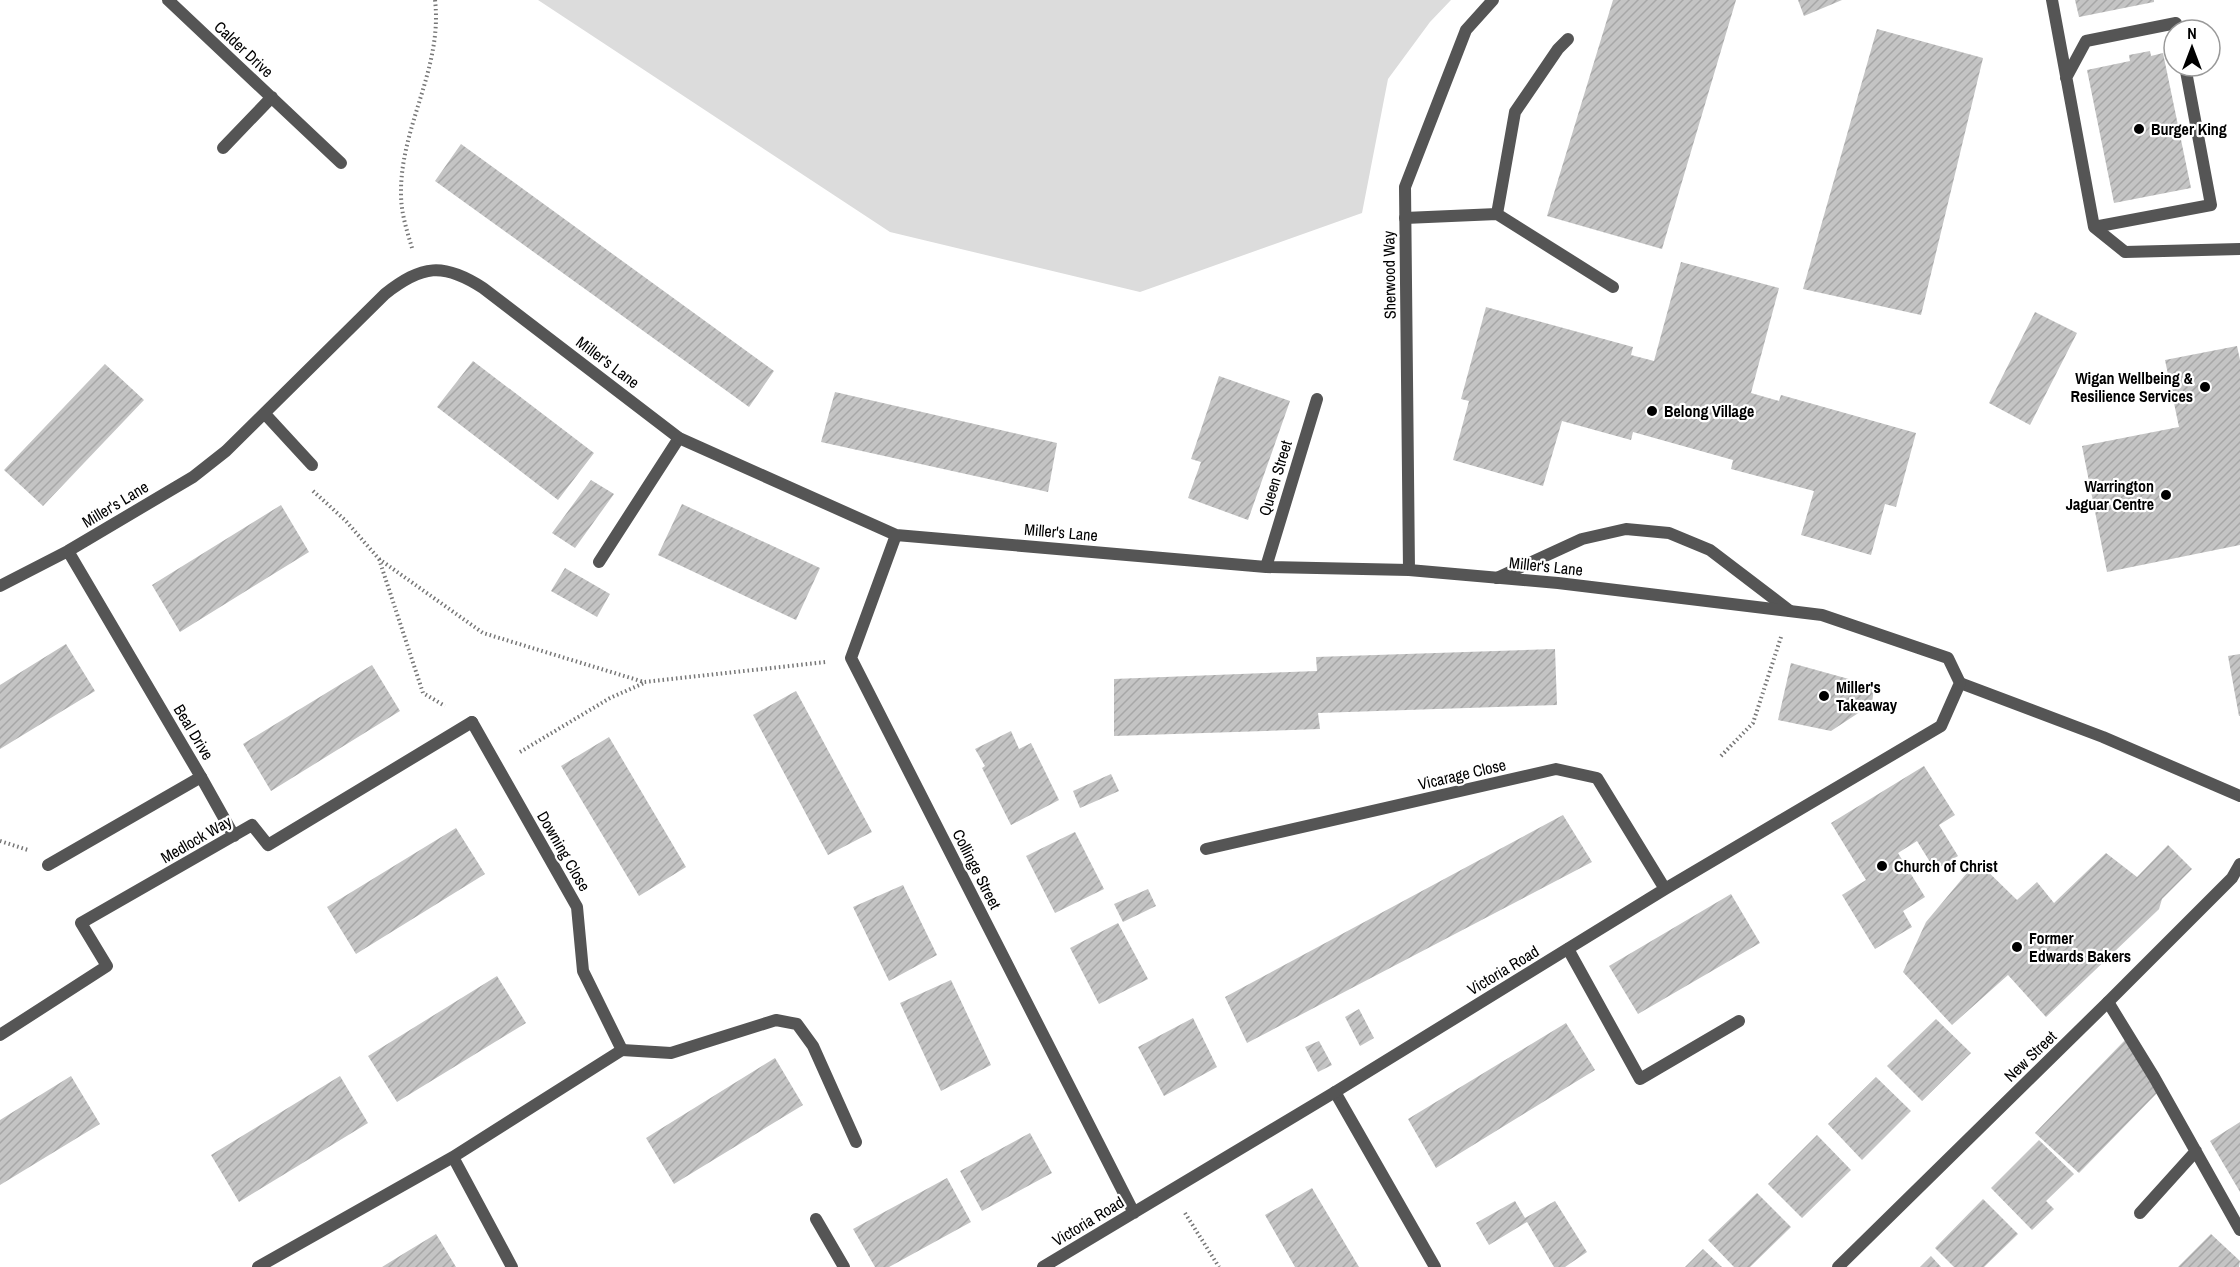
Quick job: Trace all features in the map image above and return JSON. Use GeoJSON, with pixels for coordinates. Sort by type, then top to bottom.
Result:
{"type":"FeatureCollection","features":[{"type":"Feature","properties":{"kind":"street","name":"Calder Drive"},"geometry":{"type":"LineString","coordinates":[[168,0],[341,164]]}},
{"type":"Feature","properties":{"kind":"street","name":"Sherwood Way"},"geometry":{"type":"LineString","coordinates":[[1408,570],[1405,187],[1466,30],[1493,0]]}},
{"type":"Feature","properties":{"kind":"street"},"geometry":{"type":"LineString","coordinates":[[2052,0],[2094,227],[2126,252],[2240,249]]}},
{"type":"Feature","properties":{"kind":"street"},"geometry":{"type":"LineString","coordinates":[[2066,78],[2086,41],[2162,25]]}},
{"type":"Feature","properties":{"kind":"street"},"geometry":{"type":"LineString","coordinates":[[1497,214],[1515,112],[1558,49],[1568,39]]}},
{"type":"Feature","properties":{"kind":"street"},"geometry":{"type":"LineString","coordinates":[[2094,227],[2211,205],[2187,78]]}},
{"type":"Feature","properties":{"kind":"street","name":"Calder Drive"},"geometry":{"type":"LineString","coordinates":[[223,148],[272,98]]}},
{"type":"Feature","properties":{"kind":"street"},"geometry":{"type":"LineString","coordinates":[[1405,218],[1497,214],[1613,286]]}},
{"type":"Feature","properties":{"kind":"street","name":"Miller's Lane"},"geometry":{"type":"LineString","coordinates":[[0,586],[68,551],[193,477],[226,452],[385,294],[403,280],[419,272],[436,270],[453,272],[476,283],[679,438],[896,535],[1266,567],[1408,570],[1822,615],[1948,658],[1960,683]]}},
{"type":"Feature","properties":{"kind":"street","name":"Queen Street"},"geometry":{"type":"LineString","coordinates":[[1266,567],[1317,399]]}},
{"type":"Feature","properties":{"kind":"street"},"geometry":{"type":"LineString","coordinates":[[265,414],[312,465]]}},
{"type":"Feature","properties":{"kind":"street"},"geometry":{"type":"LineString","coordinates":[[599,562],[679,438]]}},
{"type":"Feature","properties":{"kind":"street"},"geometry":{"type":"LineString","coordinates":[[1497,578],[1582,539],[1626,529],[1669,533],[1710,550],[1790,611]]}},
{"type":"Feature","properties":{"kind":"street"},"geometry":{"type":"LineString","coordinates":[[850,658],[896,535]]}},
{"type":"Feature","properties":{"kind":"street","name":"Beal Drive"},"geometry":{"type":"LineString","coordinates":[[48,865],[201,777],[68,551]]}},
{"type":"Feature","properties":{"kind":"street","name":"Collinge Street"},"geometry":{"type":"LineString","coordinates":[[850,658],[1134,1213]]}},
{"type":"Feature","properties":{"kind":"street"},"geometry":{"type":"LineString","coordinates":[[1960,683],[2103,737],[2240,796]]}},
{"type":"Feature","properties":{"kind":"street","name":"Victoria Road"},"geometry":{"type":"LineString","coordinates":[[1043,1267],[1335,1092],[1665,889],[1941,726],[1960,683]]}},
{"type":"Feature","properties":{"kind":"street","name":"Downing Close"},"geometry":{"type":"LineString","coordinates":[[472,722],[577,907],[584,971],[622,1050]]}},
{"type":"Feature","properties":{"kind":"street","name":"Medlock Way"},"geometry":{"type":"LineString","coordinates":[[0,1035],[106,966],[81,923],[252,825],[268,845],[472,722]]}},
{"type":"Feature","properties":{"kind":"street","name":"Vicarage Close"},"geometry":{"type":"LineString","coordinates":[[1206,849],[1556,769],[1597,778],[1665,889]]}},
{"type":"Feature","properties":{"kind":"street"},"geometry":{"type":"LineString","coordinates":[[201,777],[234,836]]}},
{"type":"Feature","properties":{"kind":"street","name":"New Street"},"geometry":{"type":"LineString","coordinates":[[1838,1267],[2232,878],[2240,864]]}},
{"type":"Feature","properties":{"kind":"street"},"geometry":{"type":"LineString","coordinates":[[1568,949],[1640,1079],[1739,1021]]}},
{"type":"Feature","properties":{"kind":"street"},"geometry":{"type":"LineString","coordinates":[[2108,1002],[2240,1230]]}},
{"type":"Feature","properties":{"kind":"street"},"geometry":{"type":"LineString","coordinates":[[258,1267],[453,1157],[622,1050],[671,1053],[776,1020],[797,1024],[813,1046],[856,1142]]}},
{"type":"Feature","properties":{"kind":"street"},"geometry":{"type":"LineString","coordinates":[[1335,1092],[1435,1267]]}},
{"type":"Feature","properties":{"kind":"street"},"geometry":{"type":"LineString","coordinates":[[2140,1213],[2196,1151]]}},
{"type":"Feature","properties":{"kind":"street"},"geometry":{"type":"LineString","coordinates":[[453,1157],[512,1267]]}},
{"type":"Feature","properties":{"kind":"street"},"geometry":{"type":"LineString","coordinates":[[816,1219],[844,1267]]}},
{"type":"Feature","properties":{"kind":"path"},"geometry":{"type":"LineString","coordinates":[[419,272],[402,209],[401,192],[409,137],[436,38],[435,0]]}},
{"type":"Feature","properties":{"kind":"path"},"geometry":{"type":"LineString","coordinates":[[306,485],[345,520],[379,559],[483,633],[645,682]]}},
{"type":"Feature","properties":{"kind":"path"},"geometry":{"type":"LineString","coordinates":[[379,559],[423,693],[472,722]]}},
{"type":"Feature","properties":{"kind":"path"},"geometry":{"type":"LineString","coordinates":[[1721,756],[1753,723],[1790,611]]}},
{"type":"Feature","properties":{"kind":"path"},"geometry":{"type":"LineString","coordinates":[[497,766],[610,698],[645,682],[850,658]]}},
{"type":"Feature","properties":{"kind":"path"},"geometry":{"type":"LineString","coordinates":[[1171,1189],[1219,1267]]}},
{"type":"Feature","properties":{"kind":"shaded area"},"geometry":{"type":"Polygon","coordinates":[[[538,0],[1451,0],[1430,22],[1388,79],[1362,213],[1140,292],[890,232],[538,0]]]}},
{"type":"Feature","properties":{"kind":"building"},"geometry":{"type":"Polygon","coordinates":[[[1613,0],[1736,0],[1662,249],[1547,216],[1613,0]]]}},
{"type":"Feature","properties":{"kind":"building"},"geometry":{"type":"Polygon","coordinates":[[[1798,0],[1842,0],[1804,16],[1798,0]]]}},
{"type":"Feature","properties":{"kind":"building"},"geometry":{"type":"Polygon","coordinates":[[[2075,0],[2154,0],[2154,2],[2079,17],[2075,0]]]}},
{"type":"Feature","properties":{"kind":"building"},"geometry":{"type":"Polygon","coordinates":[[[1877,29],[1983,58],[1921,315],[1803,289],[1877,29]]]}},
{"type":"Feature","properties":{"kind":"building","name":"Burger King"},"geometry":{"type":"Polygon","coordinates":[[[2150,51],[2151,56],[2162,53],[2162,78],[2168,78],[2191,188],[2114,203],[2087,70],[2130,61],[2129,55],[2150,51]]]}},
{"type":"Feature","properties":{"kind":"building"},"geometry":{"type":"Polygon","coordinates":[[[461,144],[774,371],[749,407],[435,181],[461,144]]]}},
{"type":"Feature","properties":{"kind":"building","name":"Belong Village"},"geometry":{"type":"Polygon","coordinates":[[[1681,262],[1779,288],[1751,393],[1779,401],[1781,395],[1916,433],[1896,507],[1885,504],[1871,555],[1801,535],[1814,491],[1731,469],[1733,460],[1633,432],[1631,440],[1562,421],[1543,486],[1453,460],[1469,401],[1461,399],[1486,307],[1633,347],[1631,355],[1654,361],[1681,262]]]}},
{"type":"Feature","properties":{"kind":"building"},"geometry":{"type":"Polygon","coordinates":[[[2035,312],[2077,333],[2030,425],[1989,403],[2035,312]]]}},
{"type":"Feature","properties":{"kind":"building","name":"Warrington Jaguar Centre"},"geometry":{"type":"Polygon","coordinates":[[[2237,346],[2240,360],[2240,545],[2107,572],[2082,446],[2179,427],[2165,360],[2237,346]]]}},
{"type":"Feature","properties":{"kind":"building"},"geometry":{"type":"Polygon","coordinates":[[[473,361],[594,453],[558,500],[437,407],[473,361]]]}},
{"type":"Feature","properties":{"kind":"building"},"geometry":{"type":"Polygon","coordinates":[[[105,364],[144,400],[43,506],[4,470],[105,364]]]}},
{"type":"Feature","properties":{"kind":"building"},"geometry":{"type":"Polygon","coordinates":[[[1219,376],[1290,401],[1248,520],[1188,498],[1201,462],[1191,459],[1219,376]]]}},
{"type":"Feature","properties":{"kind":"building"},"geometry":{"type":"Polygon","coordinates":[[[835,392],[1057,443],[1048,492],[821,442],[835,392]]]}},
{"type":"Feature","properties":{"kind":"building"},"geometry":{"type":"Polygon","coordinates":[[[591,480],[614,494],[575,548],[552,533],[591,480]]]}},
{"type":"Feature","properties":{"kind":"building"},"geometry":{"type":"Polygon","coordinates":[[[682,504],[820,568],[796,620],[658,555],[682,504]]]}},
{"type":"Feature","properties":{"kind":"building"},"geometry":{"type":"Polygon","coordinates":[[[281,505],[309,552],[180,632],[152,585],[281,505]]]}},
{"type":"Feature","properties":{"kind":"building"},"geometry":{"type":"Polygon","coordinates":[[[565,568],[610,594],[597,617],[551,591],[565,568]]]}},
{"type":"Feature","properties":{"kind":"building"},"geometry":{"type":"Polygon","coordinates":[[[66,644],[95,691],[0,749],[0,685],[66,644]]]}},
{"type":"Feature","properties":{"kind":"building"},"geometry":{"type":"Polygon","coordinates":[[[1555,649],[1557,705],[1318,713],[1320,729],[1114,736],[1114,679],[1317,671],[1316,657],[1555,649]]]}},
{"type":"Feature","properties":{"kind":"building"},"geometry":{"type":"Polygon","coordinates":[[[2240,654],[2240,716],[2239,716],[2228,656],[2240,654]]]}},
{"type":"Feature","properties":{"kind":"building"},"geometry":{"type":"Polygon","coordinates":[[[1791,663],[1874,686],[1872,704],[1831,731],[1778,720],[1791,663]]]}},
{"type":"Feature","properties":{"kind":"building"},"geometry":{"type":"Polygon","coordinates":[[[372,665],[400,711],[271,791],[243,744],[372,665]]]}},
{"type":"Feature","properties":{"kind":"building"},"geometry":{"type":"Polygon","coordinates":[[[796,691],[872,832],[828,855],[753,715],[796,691]]]}},
{"type":"Feature","properties":{"kind":"building"},"geometry":{"type":"Polygon","coordinates":[[[1011,731],[1019,749],[1031,743],[1059,800],[1011,825],[982,768],[985,766],[975,749],[1011,731]]]}},
{"type":"Feature","properties":{"kind":"building"},"geometry":{"type":"Polygon","coordinates":[[[609,737],[686,867],[639,896],[561,766],[609,737]]]}},
{"type":"Feature","properties":{"kind":"building"},"geometry":{"type":"Polygon","coordinates":[[[1924,766],[1955,815],[1939,825],[1958,856],[1935,870],[1917,841],[1898,853],[1925,897],[1903,911],[1912,927],[1875,949],[1842,895],[1866,880],[1831,823],[1924,766]]]}},
{"type":"Feature","properties":{"kind":"building"},"geometry":{"type":"Polygon","coordinates":[[[1111,774],[1119,791],[1080,808],[1073,791],[1111,774]]]}},
{"type":"Feature","properties":{"kind":"building"},"geometry":{"type":"Polygon","coordinates":[[[1563,815],[1592,862],[1247,1043],[1225,997],[1563,815]]]}},
{"type":"Feature","properties":{"kind":"building"},"geometry":{"type":"Polygon","coordinates":[[[456,828],[485,874],[356,954],[327,907],[456,828]]]}},
{"type":"Feature","properties":{"kind":"building"},"geometry":{"type":"Polygon","coordinates":[[[1075,832],[1104,889],[1055,913],[1026,856],[1075,832]]]}},
{"type":"Feature","properties":{"kind":"building","name":"Former Edwards Bakers"},"geometry":{"type":"Polygon","coordinates":[[[2168,845],[2192,869],[2162,899],[2159,909],[2046,1017],[2008,975],[1952,1025],[1903,972],[1926,922],[1977,861],[2017,900],[2037,882],[2054,903],[2106,853],[2137,877],[2168,845]]]}},
{"type":"Feature","properties":{"kind":"building"},"geometry":{"type":"Polygon","coordinates":[[[903,885],[937,955],[889,981],[853,907],[903,885]]]}},
{"type":"Feature","properties":{"kind":"building"},"geometry":{"type":"Polygon","coordinates":[[[1148,889],[1156,906],[1123,922],[1114,904],[1148,889]]]}},
{"type":"Feature","properties":{"kind":"building"},"geometry":{"type":"Polygon","coordinates":[[[1731,894],[1760,943],[1638,1014],[1609,966],[1731,894]]]}},
{"type":"Feature","properties":{"kind":"building"},"geometry":{"type":"Polygon","coordinates":[[[1118,923],[1148,979],[1099,1004],[1070,948],[1118,923]]]}},
{"type":"Feature","properties":{"kind":"building"},"geometry":{"type":"Polygon","coordinates":[[[497,976],[526,1023],[397,1102],[368,1056],[497,976]]]}},
{"type":"Feature","properties":{"kind":"building"},"geometry":{"type":"Polygon","coordinates":[[[951,980],[991,1065],[941,1091],[900,1003],[951,980]]]}},
{"type":"Feature","properties":{"kind":"building"},"geometry":{"type":"Polygon","coordinates":[[[1359,1009],[1374,1038],[1360,1046],[1345,1017],[1359,1009]]]}},
{"type":"Feature","properties":{"kind":"building"},"geometry":{"type":"Polygon","coordinates":[[[1193,1018],[1217,1067],[1164,1096],[1138,1047],[1193,1018]]]}},
{"type":"Feature","properties":{"kind":"building"},"geometry":{"type":"Polygon","coordinates":[[[1936,1019],[1971,1053],[1922,1101],[1887,1066],[1936,1019]]]}},
{"type":"Feature","properties":{"kind":"building"},"geometry":{"type":"Polygon","coordinates":[[[1566,1023],[1595,1070],[1436,1168],[1408,1119],[1566,1023]]]}},
{"type":"Feature","properties":{"kind":"building"},"geometry":{"type":"Polygon","coordinates":[[[2126,1039],[2160,1090],[2079,1173],[2035,1133],[2126,1039]]]}},
{"type":"Feature","properties":{"kind":"building"},"geometry":{"type":"Polygon","coordinates":[[[1319,1041],[1332,1065],[1318,1072],[1305,1047],[1319,1041]]]}},
{"type":"Feature","properties":{"kind":"building"},"geometry":{"type":"Polygon","coordinates":[[[775,1058],[803,1105],[674,1184],[646,1138],[775,1058]]]}},
{"type":"Feature","properties":{"kind":"building"},"geometry":{"type":"Polygon","coordinates":[[[71,1076],[100,1124],[0,1185],[0,1120],[71,1076]]]}},
{"type":"Feature","properties":{"kind":"building"},"geometry":{"type":"Polygon","coordinates":[[[340,1076],[368,1123],[239,1202],[211,1155],[340,1076]]]}},
{"type":"Feature","properties":{"kind":"building"},"geometry":{"type":"Polygon","coordinates":[[[1876,1077],[1911,1111],[1862,1160],[1828,1124],[1876,1077]]]}},
{"type":"Feature","properties":{"kind":"building"},"geometry":{"type":"Polygon","coordinates":[[[2240,1122],[2240,1192],[2210,1141],[2240,1122]]]}},
{"type":"Feature","properties":{"kind":"building"},"geometry":{"type":"Polygon","coordinates":[[[1030,1133],[1052,1173],[982,1211],[960,1171],[1030,1133]]]}},
{"type":"Feature","properties":{"kind":"building"},"geometry":{"type":"Polygon","coordinates":[[[1817,1135],[1851,1170],[1802,1218],[1768,1184],[1817,1135]]]}},
{"type":"Feature","properties":{"kind":"building"},"geometry":{"type":"Polygon","coordinates":[[[2039,1140],[2074,1174],[2046,1201],[2054,1209],[2032,1230],[1991,1188],[2039,1140]]]}},
{"type":"Feature","properties":{"kind":"building"},"geometry":{"type":"Polygon","coordinates":[[[947,1178],[971,1222],[889,1267],[875,1267],[853,1229],[947,1178]]]}},
{"type":"Feature","properties":{"kind":"building"},"geometry":{"type":"Polygon","coordinates":[[[1312,1188],[1359,1267],[1295,1267],[1265,1215],[1312,1188]]]}},
{"type":"Feature","properties":{"kind":"building"},"geometry":{"type":"Polygon","coordinates":[[[1757,1193],[1791,1227],[1750,1267],[1734,1267],[1708,1240],[1757,1193]]]}},
{"type":"Feature","properties":{"kind":"building"},"geometry":{"type":"Polygon","coordinates":[[[1983,1199],[2018,1234],[1984,1267],[1954,1267],[1935,1248],[1983,1199]]]}},
{"type":"Feature","properties":{"kind":"building"},"geometry":{"type":"Polygon","coordinates":[[[1515,1201],[1525,1218],[1555,1201],[1587,1252],[1565,1267],[1554,1267],[1527,1222],[1489,1245],[1476,1223],[1515,1201]]]}},
{"type":"Feature","properties":{"kind":"building"},"geometry":{"type":"Polygon","coordinates":[[[436,1234],[456,1267],[382,1267],[403,1254],[436,1234]]]}},
{"type":"Feature","properties":{"kind":"building"},"geometry":{"type":"Polygon","coordinates":[[[2211,1234],[2240,1261],[2239,1267],[2178,1267],[2211,1234]]]}},
{"type":"Feature","properties":{"kind":"building"},"geometry":{"type":"Polygon","coordinates":[[[1703,1249],[1722,1267],[1685,1267],[1703,1249]]]}},
{"type":"Feature","properties":{"kind":"building"},"geometry":{"type":"Polygon","coordinates":[[[1931,1256],[1941,1267],[1920,1267],[1931,1256]]]}},
{"type":"Feature","properties":{"kind":"place","name":"Burger King"},"geometry":{"type":"Point","coordinates":[2139,129]}},
{"type":"Feature","properties":{"kind":"place","name":"Wigan Wellbeing & Resilience Services"},"geometry":{"type":"Point","coordinates":[2205,387]}},
{"type":"Feature","properties":{"kind":"place","name":"Belong Village"},"geometry":{"type":"Point","coordinates":[1652,411]}},
{"type":"Feature","properties":{"kind":"place","name":"Warrington Jaguar Centre"},"geometry":{"type":"Point","coordinates":[2166,495]}},
{"type":"Feature","properties":{"kind":"place","name":"Miller's Takeaway"},"geometry":{"type":"Point","coordinates":[1824,696]}},
{"type":"Feature","properties":{"kind":"place","name":"Church of Christ"},"geometry":{"type":"Point","coordinates":[1882,866]}},
{"type":"Feature","properties":{"kind":"place","name":"Former Edwards Bakers"},"geometry":{"type":"Point","coordinates":[2017,947]}}]}
